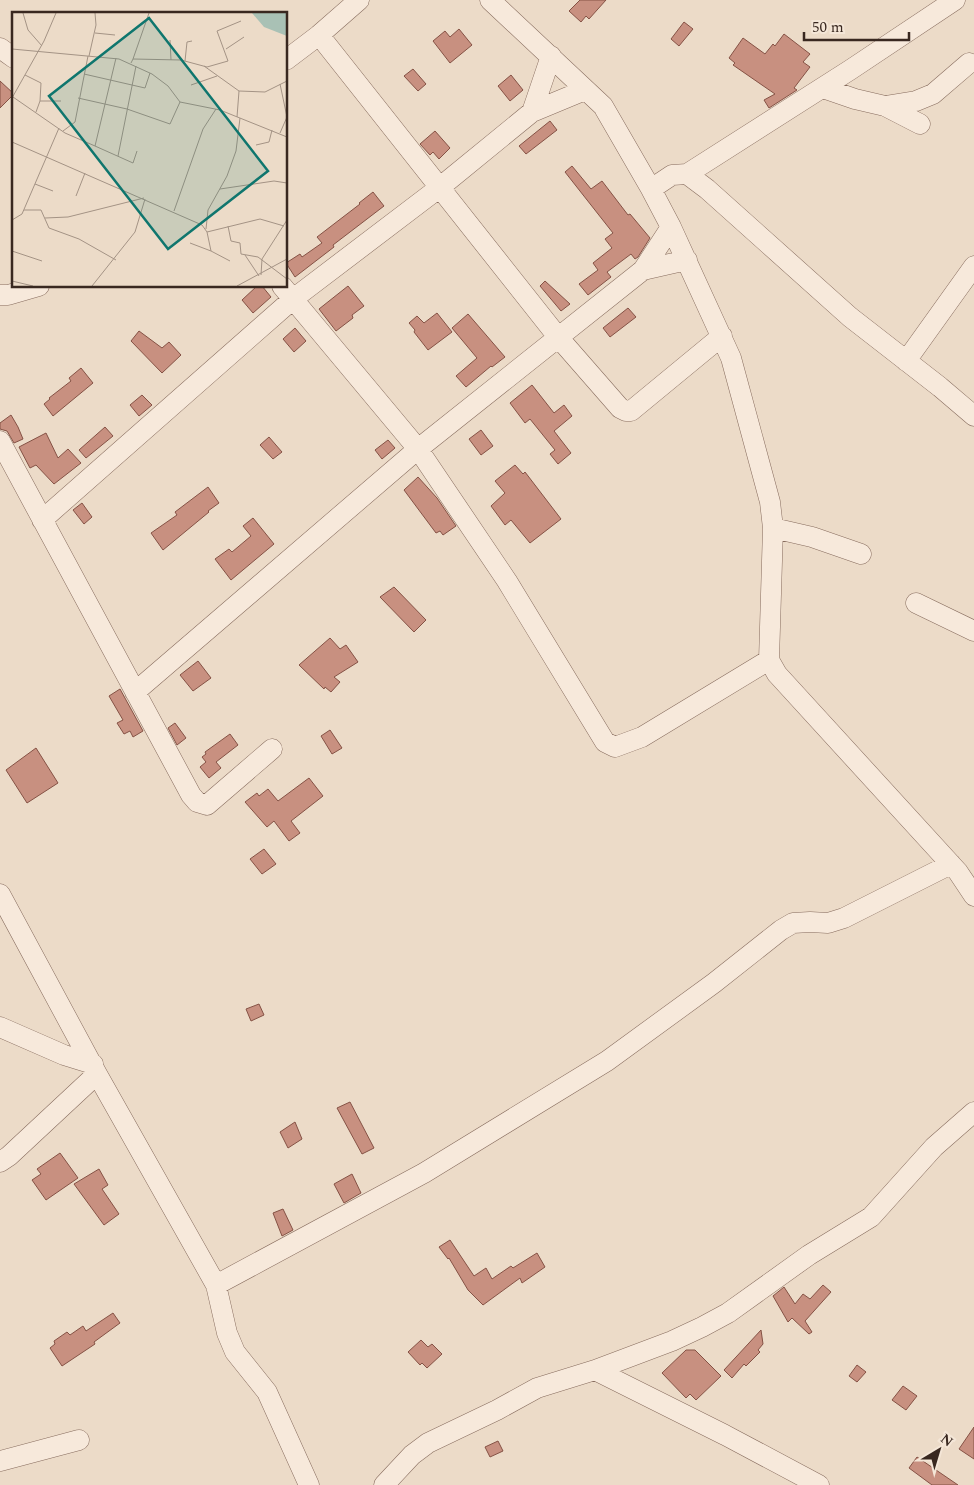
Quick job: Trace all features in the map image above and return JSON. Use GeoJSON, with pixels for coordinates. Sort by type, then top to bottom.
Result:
{"type":"FeatureCollection","features":[{"type":"Feature","properties":{"kind":"street"},"geometry":{"type":"LineString","coordinates":[[288,58],[318,36],[359,0]]}},
{"type":"Feature","properties":{"kind":"street"},"geometry":{"type":"LineString","coordinates":[[490,0],[603,106],[671,227],[722,336],[731,358],[770,502],[773,528],[768,660],[777,674],[958,872],[974,896]]}},
{"type":"Feature","properties":{"kind":"street"},"geometry":{"type":"LineString","coordinates":[[651,189],[672,175],[687,174],[823,88],[955,0]]}},
{"type":"Feature","properties":{"kind":"street"},"geometry":{"type":"LineString","coordinates":[[318,36],[558,337],[620,408],[631,411],[722,336]]}},
{"type":"Feature","properties":{"kind":"street"},"geometry":{"type":"LineString","coordinates":[[0,48],[12,57]]}},
{"type":"Feature","properties":{"kind":"street"},"geometry":{"type":"LineString","coordinates":[[532,112],[551,56]]}},
{"type":"Feature","properties":{"kind":"street"},"geometry":{"type":"LineString","coordinates":[[885,106],[916,101],[933,94],[969,63]]}},
{"type":"Feature","properties":{"kind":"street"},"geometry":{"type":"LineString","coordinates":[[823,88],[855,99],[885,106],[920,124]]}},
{"type":"Feature","properties":{"kind":"street"},"geometry":{"type":"LineString","coordinates":[[42,520],[288,293],[439,188],[532,112],[585,90]]}},
{"type":"Feature","properties":{"kind":"street"},"geometry":{"type":"LineString","coordinates":[[687,174],[707,189],[850,317],[974,416]]}},
{"type":"Feature","properties":{"kind":"street"},"geometry":{"type":"LineString","coordinates":[[135,692],[418,449],[643,270],[671,227]]}},
{"type":"Feature","properties":{"kind":"street"},"geometry":{"type":"LineString","coordinates":[[643,270],[687,260]]}},
{"type":"Feature","properties":{"kind":"street"},"geometry":{"type":"LineString","coordinates":[[906,361],[974,266]]}},
{"type":"Feature","properties":{"kind":"street"},"geometry":{"type":"LineString","coordinates":[[0,295],[8,295],[32,288]]}},
{"type":"Feature","properties":{"kind":"street"},"geometry":{"type":"LineString","coordinates":[[288,293],[418,449],[506,581],[604,742],[615,748],[642,737],[768,660]]}},
{"type":"Feature","properties":{"kind":"street"},"geometry":{"type":"LineString","coordinates":[[0,441],[191,795],[201,804],[207,805],[272,749]]}},
{"type":"Feature","properties":{"kind":"street"},"geometry":{"type":"LineString","coordinates":[[773,528],[812,537],[861,554]]}},
{"type":"Feature","properties":{"kind":"street"},"geometry":{"type":"LineString","coordinates":[[916,603],[974,631]]}},
{"type":"Feature","properties":{"kind":"street"},"geometry":{"type":"LineString","coordinates":[[216,1285],[424,1172],[607,1061],[714,983],[781,930],[794,923],[828,923],[844,918],[951,864]]}},
{"type":"Feature","properties":{"kind":"street"},"geometry":{"type":"LineString","coordinates":[[0,894],[216,1285],[227,1333],[235,1352],[266,1392],[309,1485]]}},
{"type":"Feature","properties":{"kind":"street"},"geometry":{"type":"LineString","coordinates":[[0,1027],[95,1069]]}},
{"type":"Feature","properties":{"kind":"street"},"geometry":{"type":"LineString","coordinates":[[0,1162],[9,1156],[95,1069]]}},
{"type":"Feature","properties":{"kind":"street"},"geometry":{"type":"LineString","coordinates":[[384,1485],[412,1454],[428,1442],[497,1410],[538,1388],[595,1370],[672,1341],[728,1313],[809,1255],[871,1217],[934,1147],[974,1112]]}},
{"type":"Feature","properties":{"kind":"street"},"geometry":{"type":"LineString","coordinates":[[595,1370],[725,1435],[819,1485]]}},
{"type":"Feature","properties":{"kind":"street"},"geometry":{"type":"LineString","coordinates":[[0,1461],[79,1440]]}},
{"type":"Feature","properties":{"kind":"building"},"geometry":{"type":"Polygon","coordinates":[[[580,0],[606,0],[589,19],[586,16],[581,22],[569,11],[580,0]]]}},
{"type":"Feature","properties":{"kind":"building"},"geometry":{"type":"Polygon","coordinates":[[[684,22],[693,29],[679,46],[671,39],[684,22]]]}},
{"type":"Feature","properties":{"kind":"building"},"geometry":{"type":"Polygon","coordinates":[[[459,29],[472,45],[450,63],[433,41],[445,31],[450,37],[459,29]]]}},
{"type":"Feature","properties":{"kind":"building"},"geometry":{"type":"Polygon","coordinates":[[[784,34],[810,54],[803,62],[810,67],[794,88],[797,90],[769,108],[764,100],[775,94],[733,65],[735,63],[729,58],[743,38],[765,54],[773,44],[775,46],[784,34]]]}},
{"type":"Feature","properties":{"kind":"building"},"geometry":{"type":"Polygon","coordinates":[[[413,69],[426,84],[418,91],[404,76],[413,69]]]}},
{"type":"Feature","properties":{"kind":"building"},"geometry":{"type":"Polygon","coordinates":[[[511,75],[523,90],[510,101],[498,86],[511,75]]]}},
{"type":"Feature","properties":{"kind":"building"},"geometry":{"type":"Polygon","coordinates":[[[0,81],[12,92],[12,96],[0,108],[0,81]]]}},
{"type":"Feature","properties":{"kind":"building"},"geometry":{"type":"Polygon","coordinates":[[[550,121],[557,130],[526,154],[519,146],[550,121]]]}},
{"type":"Feature","properties":{"kind":"building"},"geometry":{"type":"Polygon","coordinates":[[[435,131],[450,148],[439,159],[433,152],[430,155],[420,144],[435,131]]]}},
{"type":"Feature","properties":{"kind":"building"},"geometry":{"type":"Polygon","coordinates":[[[572,166],[591,189],[602,181],[628,215],[630,214],[650,238],[638,257],[635,259],[631,254],[607,272],[611,277],[588,295],[579,284],[598,270],[593,263],[612,248],[605,239],[613,233],[565,172],[572,166]]]}},
{"type":"Feature","properties":{"kind":"building"},"geometry":{"type":"Polygon","coordinates":[[[373,192],[384,206],[295,277],[288,266],[288,262],[300,254],[302,257],[322,243],[317,237],[373,192]]]}},
{"type":"Feature","properties":{"kind":"building"},"geometry":{"type":"Polygon","coordinates":[[[545,281],[570,304],[561,311],[540,286],[545,281]]]}},
{"type":"Feature","properties":{"kind":"building"},"geometry":{"type":"Polygon","coordinates":[[[348,286],[364,306],[352,315],[353,318],[336,331],[319,309],[348,286]]]}},
{"type":"Feature","properties":{"kind":"building"},"geometry":{"type":"Polygon","coordinates":[[[255,288],[264,288],[271,297],[253,313],[242,300],[255,288]]]}},
{"type":"Feature","properties":{"kind":"building"},"geometry":{"type":"Polygon","coordinates":[[[628,308],[636,317],[610,337],[603,328],[628,308]]]}},
{"type":"Feature","properties":{"kind":"building"},"geometry":{"type":"Polygon","coordinates":[[[437,313],[452,332],[428,350],[409,323],[417,316],[424,323],[437,313]]]}},
{"type":"Feature","properties":{"kind":"building"},"geometry":{"type":"Polygon","coordinates":[[[468,314],[505,357],[466,387],[456,376],[477,358],[452,328],[468,314]]]}},
{"type":"Feature","properties":{"kind":"building"},"geometry":{"type":"Polygon","coordinates":[[[295,328],[306,341],[294,352],[283,339],[295,328]]]}},
{"type":"Feature","properties":{"kind":"building"},"geometry":{"type":"Polygon","coordinates":[[[139,331],[162,348],[169,342],[181,355],[162,373],[131,341],[139,331]]]}},
{"type":"Feature","properties":{"kind":"building"},"geometry":{"type":"Polygon","coordinates":[[[81,368],[93,383],[53,416],[44,404],[71,381],[69,378],[81,368]]]}},
{"type":"Feature","properties":{"kind":"building"},"geometry":{"type":"Polygon","coordinates":[[[532,385],[554,413],[564,405],[572,416],[554,431],[571,453],[558,464],[550,454],[555,450],[530,419],[525,423],[510,403],[532,385]]]}},
{"type":"Feature","properties":{"kind":"building"},"geometry":{"type":"Polygon","coordinates":[[[142,395],[152,405],[139,416],[130,405],[142,395]]]}},
{"type":"Feature","properties":{"kind":"building"},"geometry":{"type":"Polygon","coordinates":[[[11,415],[23,439],[14,443],[7,431],[0,429],[0,423],[11,415]]]}},
{"type":"Feature","properties":{"kind":"building"},"geometry":{"type":"Polygon","coordinates":[[[105,427],[113,436],[86,458],[79,450],[105,427]]]}},
{"type":"Feature","properties":{"kind":"building"},"geometry":{"type":"Polygon","coordinates":[[[481,430],[493,446],[481,455],[469,439],[481,430]]]}},
{"type":"Feature","properties":{"kind":"building"},"geometry":{"type":"Polygon","coordinates":[[[46,433],[58,458],[68,449],[81,463],[54,484],[36,465],[30,468],[19,447],[46,433]]]}},
{"type":"Feature","properties":{"kind":"building"},"geometry":{"type":"Polygon","coordinates":[[[269,437],[282,452],[273,459],[260,445],[269,437]]]}},
{"type":"Feature","properties":{"kind":"building"},"geometry":{"type":"Polygon","coordinates":[[[388,440],[395,448],[382,459],[375,450],[388,440]]]}},
{"type":"Feature","properties":{"kind":"building"},"geometry":{"type":"Polygon","coordinates":[[[515,465],[523,474],[525,472],[561,519],[530,543],[511,520],[505,525],[491,506],[505,493],[495,481],[515,465]]]}},
{"type":"Feature","properties":{"kind":"building"},"geometry":{"type":"Polygon","coordinates":[[[418,477],[437,498],[456,526],[443,535],[440,531],[436,533],[404,490],[418,477]]]}},
{"type":"Feature","properties":{"kind":"building"},"geometry":{"type":"Polygon","coordinates":[[[208,487],[219,503],[163,550],[151,533],[177,515],[175,512],[208,487]]]}},
{"type":"Feature","properties":{"kind":"building"},"geometry":{"type":"Polygon","coordinates":[[[82,503],[92,517],[84,524],[73,510],[82,503]]]}},
{"type":"Feature","properties":{"kind":"building"},"geometry":{"type":"Polygon","coordinates":[[[253,518],[274,544],[231,580],[215,559],[229,549],[232,552],[251,536],[243,526],[253,518]]]}},
{"type":"Feature","properties":{"kind":"building"},"geometry":{"type":"Polygon","coordinates":[[[394,587],[426,620],[414,632],[380,597],[394,587]]]}},
{"type":"Feature","properties":{"kind":"building"},"geometry":{"type":"Polygon","coordinates":[[[330,638],[340,649],[346,645],[358,662],[334,677],[340,682],[331,692],[325,687],[324,689],[299,665],[330,638]]]}},
{"type":"Feature","properties":{"kind":"building"},"geometry":{"type":"Polygon","coordinates":[[[198,661],[211,678],[193,691],[180,675],[198,661]]]}},
{"type":"Feature","properties":{"kind":"building"},"geometry":{"type":"Polygon","coordinates":[[[120,689],[143,731],[133,737],[130,731],[124,734],[117,723],[123,720],[109,696],[120,689]]]}},
{"type":"Feature","properties":{"kind":"building"},"geometry":{"type":"Polygon","coordinates":[[[175,723],[186,738],[177,745],[168,728],[175,723]]]}},
{"type":"Feature","properties":{"kind":"building"},"geometry":{"type":"Polygon","coordinates":[[[330,730],[342,748],[332,754],[321,736],[330,730]]]}},
{"type":"Feature","properties":{"kind":"building"},"geometry":{"type":"Polygon","coordinates":[[[230,734],[238,745],[216,762],[221,768],[209,778],[200,767],[206,762],[202,757],[206,754],[205,752],[230,734]]]}},
{"type":"Feature","properties":{"kind":"building"},"geometry":{"type":"Polygon","coordinates":[[[36,748],[58,783],[27,803],[6,770],[36,748]]]}},
{"type":"Feature","properties":{"kind":"building"},"geometry":{"type":"Polygon","coordinates":[[[309,778],[323,796],[291,821],[300,833],[289,841],[274,821],[267,827],[245,802],[257,793],[259,796],[268,789],[278,801],[309,778]]]}},
{"type":"Feature","properties":{"kind":"building"},"geometry":{"type":"Polygon","coordinates":[[[264,849],[276,864],[262,874],[250,859],[264,849]]]}},
{"type":"Feature","properties":{"kind":"building"},"geometry":{"type":"Polygon","coordinates":[[[259,1004],[264,1015],[251,1021],[246,1009],[259,1004]]]}},
{"type":"Feature","properties":{"kind":"building"},"geometry":{"type":"Polygon","coordinates":[[[350,1102],[374,1148],[362,1154],[337,1108],[350,1102]]]}},
{"type":"Feature","properties":{"kind":"building"},"geometry":{"type":"Polygon","coordinates":[[[295,1122],[302,1139],[288,1148],[280,1132],[295,1122]]]}},
{"type":"Feature","properties":{"kind":"building"},"geometry":{"type":"Polygon","coordinates":[[[60,1153],[78,1178],[46,1200],[32,1180],[41,1174],[37,1169],[60,1153]]]}},
{"type":"Feature","properties":{"kind":"building"},"geometry":{"type":"Polygon","coordinates":[[[99,1169],[108,1185],[102,1189],[119,1214],[104,1225],[74,1184],[99,1169]]]}},
{"type":"Feature","properties":{"kind":"building"},"geometry":{"type":"Polygon","coordinates":[[[352,1174],[361,1193],[344,1203],[334,1184],[352,1174]]]}},
{"type":"Feature","properties":{"kind":"building"},"geometry":{"type":"Polygon","coordinates":[[[283,1209],[293,1230],[282,1236],[273,1213],[283,1209]]]}},
{"type":"Feature","properties":{"kind":"building"},"geometry":{"type":"Polygon","coordinates":[[[450,1240],[474,1276],[486,1268],[492,1279],[511,1266],[513,1268],[537,1253],[545,1267],[522,1283],[520,1278],[483,1305],[468,1290],[449,1258],[439,1247],[450,1240]]]}},
{"type":"Feature","properties":{"kind":"building"},"geometry":{"type":"Polygon","coordinates":[[[823,1285],[831,1292],[805,1321],[812,1332],[809,1334],[792,1318],[788,1322],[773,1296],[784,1287],[795,1304],[803,1294],[810,1299],[823,1285]]]}},
{"type":"Feature","properties":{"kind":"building"},"geometry":{"type":"Polygon","coordinates":[[[113,1313],[120,1323],[94,1342],[95,1344],[62,1366],[50,1348],[55,1344],[54,1341],[67,1332],[70,1335],[83,1326],[86,1331],[113,1313]]]}},
{"type":"Feature","properties":{"kind":"building"},"geometry":{"type":"Polygon","coordinates":[[[761,1330],[763,1344],[758,1350],[760,1352],[746,1366],[744,1364],[732,1378],[724,1370],[761,1330]]]}},
{"type":"Feature","properties":{"kind":"building"},"geometry":{"type":"Polygon","coordinates":[[[421,1340],[428,1347],[432,1344],[442,1354],[427,1368],[422,1363],[420,1365],[408,1352],[421,1340]]]}},
{"type":"Feature","properties":{"kind":"building"},"geometry":{"type":"Polygon","coordinates":[[[686,1350],[695,1350],[721,1376],[696,1400],[690,1394],[686,1398],[662,1373],[686,1350]]]}},
{"type":"Feature","properties":{"kind":"building"},"geometry":{"type":"Polygon","coordinates":[[[857,1365],[866,1372],[857,1382],[849,1376],[857,1365]]]}},
{"type":"Feature","properties":{"kind":"building"},"geometry":{"type":"Polygon","coordinates":[[[903,1386],[917,1396],[906,1410],[892,1400],[903,1386]]]}},
{"type":"Feature","properties":{"kind":"building"},"geometry":{"type":"Polygon","coordinates":[[[974,1427],[974,1459],[959,1449],[974,1427]]]}},
{"type":"Feature","properties":{"kind":"building"},"geometry":{"type":"Polygon","coordinates":[[[498,1441],[503,1451],[490,1457],[485,1447],[498,1441]]]}},
{"type":"Feature","properties":{"kind":"building"},"geometry":{"type":"Polygon","coordinates":[[[917,1457],[958,1485],[932,1485],[909,1468],[917,1457]]]}}]}
